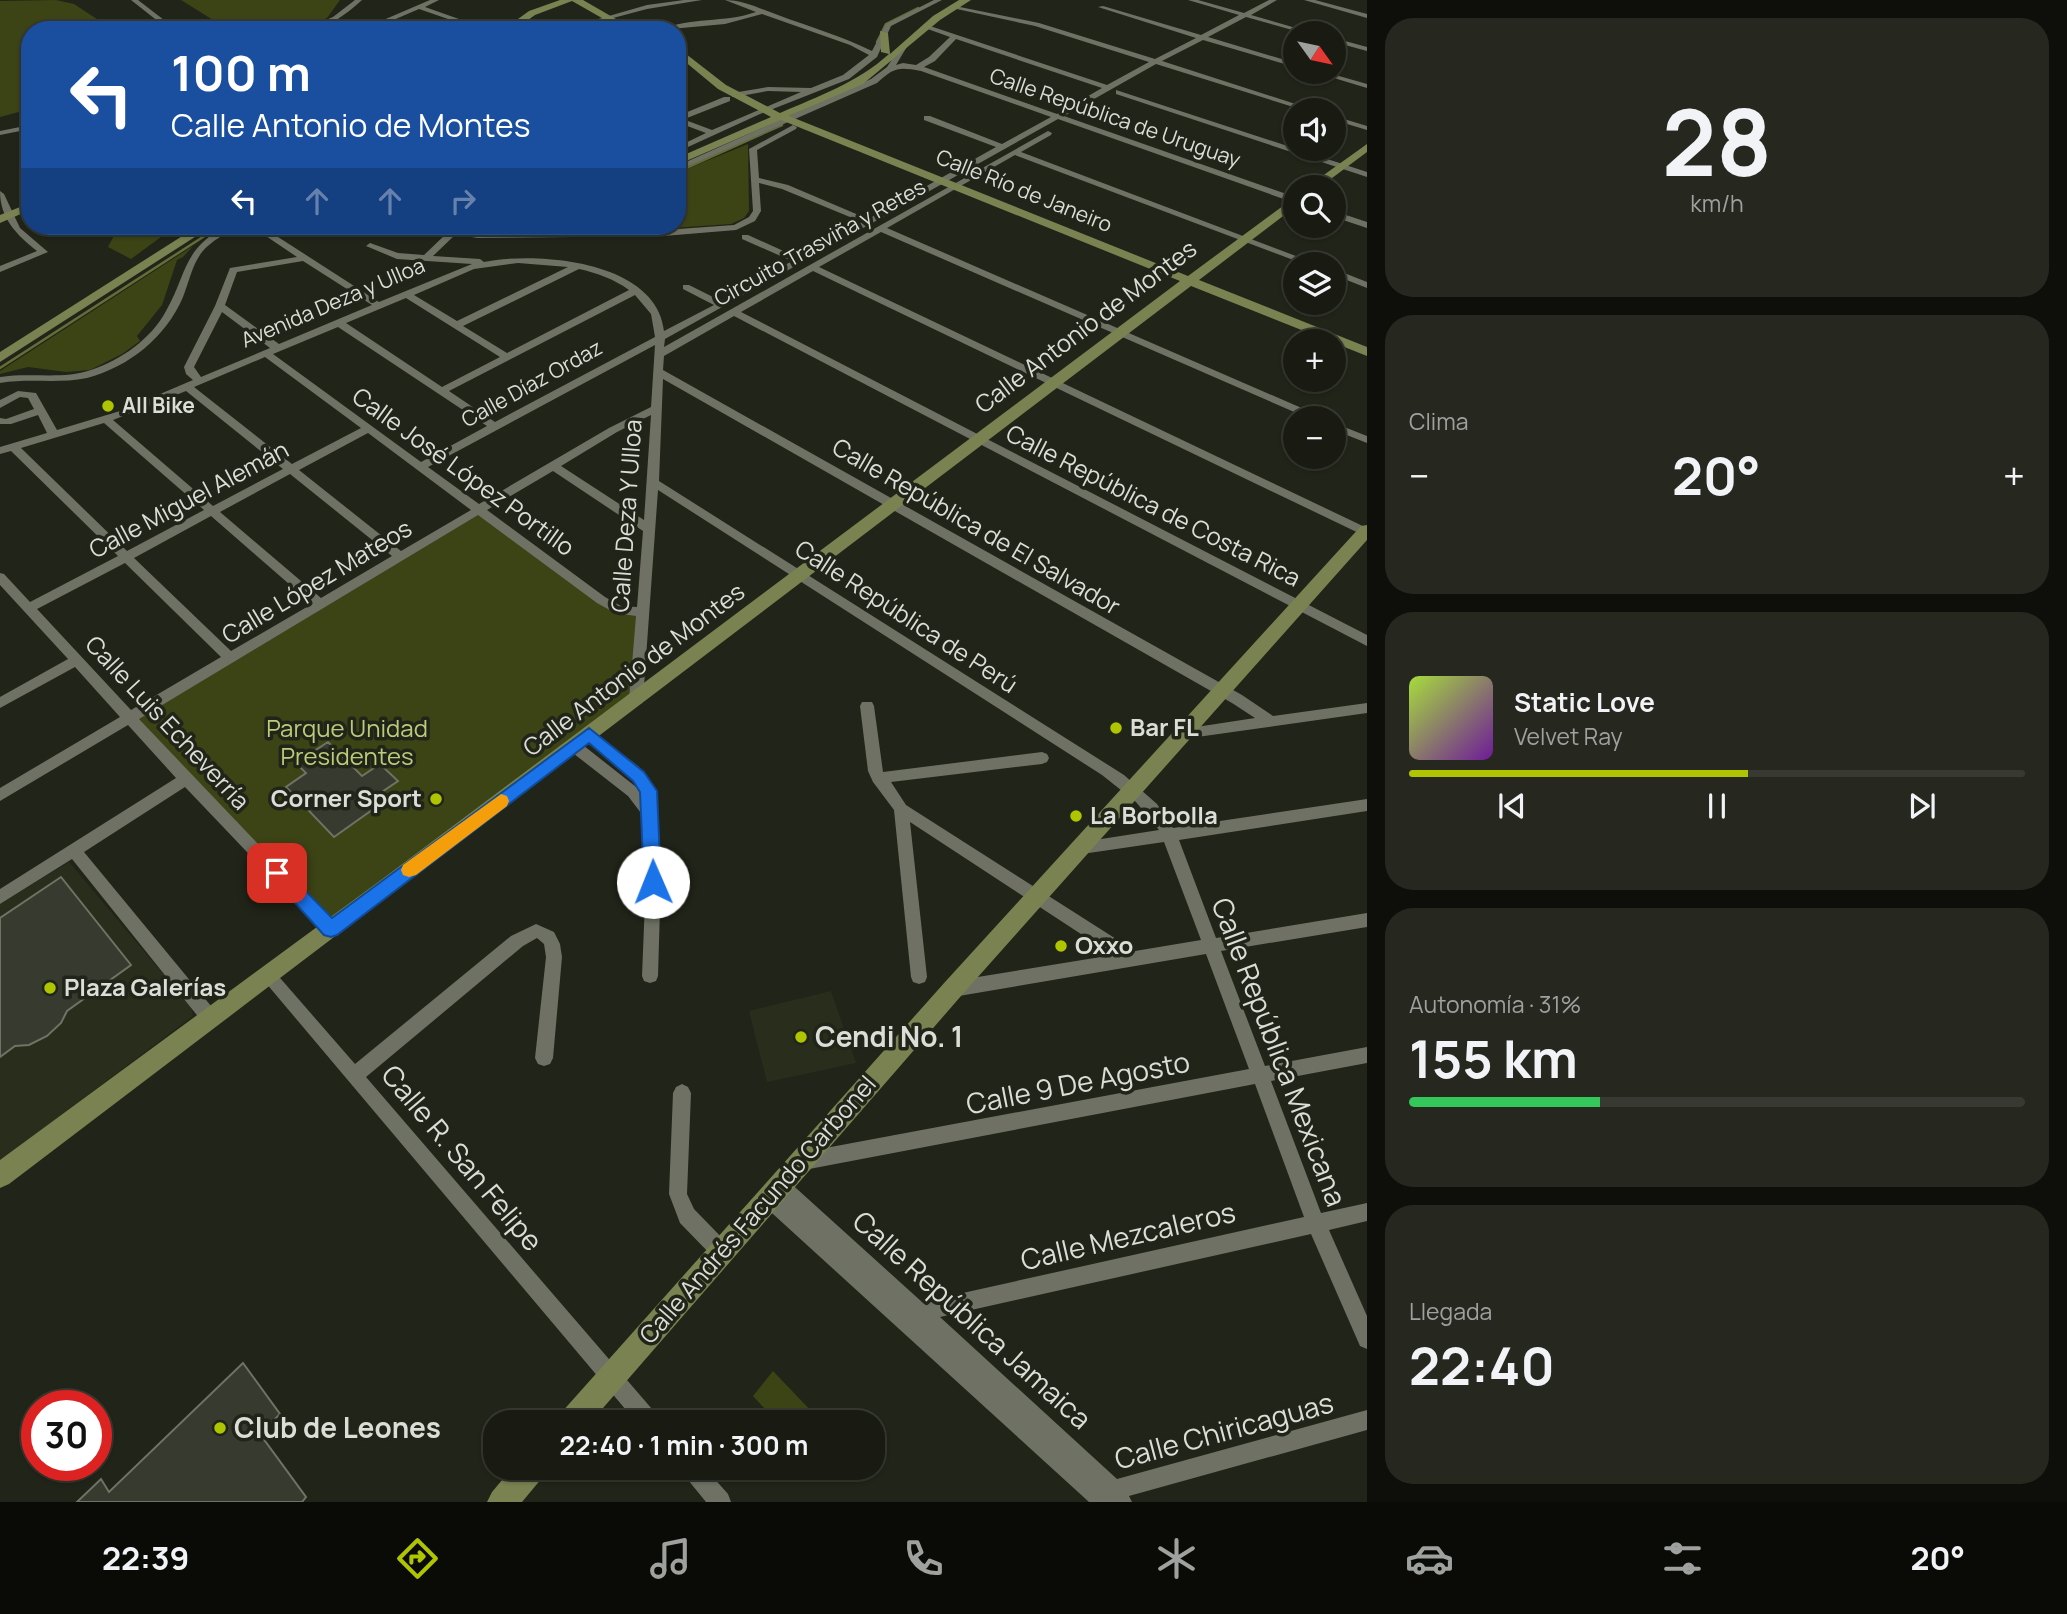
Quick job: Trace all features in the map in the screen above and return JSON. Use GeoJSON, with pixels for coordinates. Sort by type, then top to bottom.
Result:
{"type":"FeatureCollection","features":[{"type":"Feature","properties":{"kind":"main road"},"geometry":{"type":"LineString","coordinates":[[686,158],[843,90],[872,74],[929,13],[966,0]]}},
{"type":"Feature","properties":{"kind":"main road"},"geometry":{"type":"LineString","coordinates":[[511,21],[518,16],[565,2],[601,21]]}},
{"type":"Feature","properties":{"kind":"main road"},"geometry":{"type":"LineString","coordinates":[[521,21],[532,13],[565,2]]}},
{"type":"Feature","properties":{"kind":"main road"},"geometry":{"type":"LineString","coordinates":[[686,146],[834,88],[904,46],[924,26],[954,3]]}},
{"type":"Feature","properties":{"kind":"main road"},"geometry":{"type":"LineString","coordinates":[[883,33],[886,56]]}},
{"type":"Feature","properties":{"kind":"main road","name":"Calle Río de Janeiro"},"geometry":{"type":"LineString","coordinates":[[686,59],[731,97]]}},
{"type":"Feature","properties":{"kind":"main road","name":"Calle Río de Janeiro"},"geometry":{"type":"LineString","coordinates":[[686,68],[731,97],[761,111],[1186,284],[1289,329]]}},
{"type":"Feature","properties":{"kind":"main road"},"geometry":{"type":"LineString","coordinates":[[1329,175],[1367,147]]}},
{"type":"Feature","properties":{"kind":"main road"},"geometry":{"type":"LineString","coordinates":[[4,215],[21,208]]}},
{"type":"Feature","properties":{"kind":"main road","name":"Calle Antonio de Montes"},"geometry":{"type":"LineString","coordinates":[[0,1175],[636,700],[1283,209]]}},
{"type":"Feature","properties":{"kind":"main road"},"geometry":{"type":"LineString","coordinates":[[0,350],[90,294],[177,235]]}},
{"type":"Feature","properties":{"kind":"main road"},"geometry":{"type":"LineString","coordinates":[[0,358],[191,235]]}},
{"type":"Feature","properties":{"kind":"main road","name":"Calle Río de Janeiro"},"geometry":{"type":"LineString","coordinates":[[1186,284],[1367,352]]}},
{"type":"Feature","properties":{"kind":"main road"},"geometry":{"type":"LineString","coordinates":[[1346,353],[1367,361]]}},
{"type":"Feature","properties":{"kind":"main road","name":"Calle Andrés Facundo Carbonel"},"geometry":{"type":"LineString","coordinates":[[582,1410],[953,989],[1366,532]]}},
{"type":"Feature","properties":{"kind":"main road"},"geometry":{"type":"LineString","coordinates":[[502,1502],[521,1480]]}},
{"type":"Feature","properties":{"kind":"street"},"geometry":{"type":"LineString","coordinates":[[134,0],[162,21]]}},
{"type":"Feature","properties":{"kind":"street"},"geometry":{"type":"LineString","coordinates":[[385,21],[436,0]]}},
{"type":"Feature","properties":{"kind":"street"},"geometry":{"type":"LineString","coordinates":[[617,21],[647,7],[699,0]]}},
{"type":"Feature","properties":{"kind":"street"},"geometry":{"type":"LineString","coordinates":[[728,0],[920,68]]}},
{"type":"Feature","properties":{"kind":"street"},"geometry":{"type":"LineString","coordinates":[[883,33],[895,19],[939,0]]}},
{"type":"Feature","properties":{"kind":"street"},"geometry":{"type":"LineString","coordinates":[[1192,0],[1283,25]]}},
{"type":"Feature","properties":{"kind":"street","name":"Circuito Trasviña y Retes"},"geometry":{"type":"LineString","coordinates":[[660,354],[881,229],[1002,148],[1156,61],[1275,0]]}},
{"type":"Feature","properties":{"kind":"street"},"geometry":{"type":"LineString","coordinates":[[1307,0],[1367,16]]}},
{"type":"Feature","properties":{"kind":"street"},"geometry":{"type":"LineString","coordinates":[[328,21],[361,1]]}},
{"type":"Feature","properties":{"kind":"street"},"geometry":{"type":"LineString","coordinates":[[335,21],[346,16],[361,1]]}},
{"type":"Feature","properties":{"kind":"street"},"geometry":{"type":"LineString","coordinates":[[954,3],[1037,24],[1283,102]]}},
{"type":"Feature","properties":{"kind":"street"},"geometry":{"type":"LineString","coordinates":[[419,7],[460,21]]}},
{"type":"Feature","properties":{"kind":"street"},"geometry":{"type":"LineString","coordinates":[[1101,7],[1283,61]]}},
{"type":"Feature","properties":{"kind":"street"},"geometry":{"type":"LineString","coordinates":[[686,25],[738,22],[763,12]]}},
{"type":"Feature","properties":{"kind":"street","name":"Circuito Trasviña y Retes"},"geometry":{"type":"LineString","coordinates":[[660,336],[868,222],[1014,152],[1212,40],[1249,14]]}},
{"type":"Feature","properties":{"kind":"street"},"geometry":{"type":"LineString","coordinates":[[1145,28],[1154,23]]}},
{"type":"Feature","properties":{"kind":"street"},"geometry":{"type":"LineString","coordinates":[[1024,31],[1037,24]]}},
{"type":"Feature","properties":{"kind":"street"},"geometry":{"type":"LineString","coordinates":[[924,26],[1108,88]]}},
{"type":"Feature","properties":{"kind":"street"},"geometry":{"type":"LineString","coordinates":[[886,56],[899,65],[920,68],[954,37]]}},
{"type":"Feature","properties":{"kind":"street"},"geometry":{"type":"LineString","coordinates":[[1346,43],[1367,49]]}},
{"type":"Feature","properties":{"kind":"street"},"geometry":{"type":"LineString","coordinates":[[686,146],[761,111],[846,77],[886,56]]}},
{"type":"Feature","properties":{"kind":"street"},"geometry":{"type":"LineString","coordinates":[[686,165],[874,81],[886,56]]}},
{"type":"Feature","properties":{"kind":"street","name":"Calle República de Uruguay"},"geometry":{"type":"LineString","coordinates":[[920,68],[1283,196]]}},
{"type":"Feature","properties":{"kind":"street"},"geometry":{"type":"LineString","coordinates":[[1346,80],[1367,86]]}},
{"type":"Feature","properties":{"kind":"street"},"geometry":{"type":"LineString","coordinates":[[686,116],[731,97],[768,89],[810,90]]}},
{"type":"Feature","properties":{"kind":"street"},"geometry":{"type":"LineString","coordinates":[[1119,92],[1367,174]]}},
{"type":"Feature","properties":{"kind":"street"},"geometry":{"type":"LineString","coordinates":[[796,98],[792,103],[796,106],[822,105]]}},
{"type":"Feature","properties":{"kind":"street"},"geometry":{"type":"LineString","coordinates":[[927,118],[1002,148]]}},
{"type":"Feature","properties":{"kind":"street"},"geometry":{"type":"LineString","coordinates":[[686,122],[712,134]]}},
{"type":"Feature","properties":{"kind":"street"},"geometry":{"type":"LineString","coordinates":[[686,231],[736,227],[752,219],[757,211],[755,147],[787,122]]}},
{"type":"Feature","properties":{"kind":"street"},"geometry":{"type":"LineString","coordinates":[[1346,122],[1367,128]]}},
{"type":"Feature","properties":{"kind":"street"},"geometry":{"type":"LineString","coordinates":[[730,125],[750,126],[753,128],[751,135]]}},
{"type":"Feature","properties":{"kind":"street"},"geometry":{"type":"LineString","coordinates":[[0,135],[21,131]]}},
{"type":"Feature","properties":{"kind":"street"},"geometry":{"type":"LineString","coordinates":[[1014,152],[1283,253]]}},
{"type":"Feature","properties":{"kind":"street"},"geometry":{"type":"LineString","coordinates":[[757,180],[785,187],[868,222]]}},
{"type":"Feature","properties":{"kind":"street"},"geometry":{"type":"LineString","coordinates":[[0,194],[4,215],[21,233]]}},
{"type":"Feature","properties":{"kind":"street"},"geometry":{"type":"LineString","coordinates":[[1346,218],[1367,225]]}},
{"type":"Feature","properties":{"kind":"street"},"geometry":{"type":"LineString","coordinates":[[881,229],[1288,406]]}},
{"type":"Feature","properties":{"kind":"street"},"geometry":{"type":"LineString","coordinates":[[0,269],[43,251],[23,235]]}},
{"type":"Feature","properties":{"kind":"street"},"geometry":{"type":"LineString","coordinates":[[0,380],[30,376],[83,376],[104,369],[134,351],[154,334],[170,313],[195,251],[215,235]]}},
{"type":"Feature","properties":{"kind":"street"},"geometry":{"type":"LineString","coordinates":[[269,235],[379,306]]}},
{"type":"Feature","properties":{"kind":"street"},"geometry":{"type":"LineString","coordinates":[[425,258],[450,235]]}},
{"type":"Feature","properties":{"kind":"street"},"geometry":{"type":"LineString","coordinates":[[745,237],[799,261]]}},
{"type":"Feature","properties":{"kind":"street"},"geometry":{"type":"LineString","coordinates":[[370,246],[397,256],[489,262]]}},
{"type":"Feature","properties":{"kind":"street"},"geometry":{"type":"LineString","coordinates":[[199,380],[190,372],[190,367],[220,306],[234,269],[306,258]]}},
{"type":"Feature","properties":{"kind":"street","name":"Avenida Deza y Ulloa"},"geometry":{"type":"LineString","coordinates":[[0,451],[107,419],[489,262],[530,260],[577,266],[608,275],[635,290],[649,303],[657,316],[660,336]]}},
{"type":"Feature","properties":{"kind":"street"},"geometry":{"type":"LineString","coordinates":[[457,325],[577,266]]}},
{"type":"Feature","properties":{"kind":"street"},"geometry":{"type":"LineString","coordinates":[[812,268],[1366,532]]}},
{"type":"Feature","properties":{"kind":"street"},"geometry":{"type":"LineString","coordinates":[[1346,277],[1367,285]]}},
{"type":"Feature","properties":{"kind":"street"},"geometry":{"type":"LineString","coordinates":[[685,287],[720,305]]}},
{"type":"Feature","properties":{"kind":"street"},"geometry":{"type":"LineString","coordinates":[[441,391],[635,290]]}},
{"type":"Feature","properties":{"kind":"street"},"geometry":{"type":"LineString","coordinates":[[406,294],[507,357]]}},
{"type":"Feature","properties":{"kind":"street","name":"Calle José López Portillo"},"geometry":{"type":"LineString","coordinates":[[220,306],[369,428],[612,607],[641,612]]}},
{"type":"Feature","properties":{"kind":"street","name":"Calle República de Costa Rica"},"geometry":{"type":"LineString","coordinates":[[733,312],[1367,641]]}},
{"type":"Feature","properties":{"kind":"street"},"geometry":{"type":"LineString","coordinates":[[339,323],[494,426]]}},
{"type":"Feature","properties":{"kind":"street","name":"Calle Deza Y Ulloa"},"geometry":{"type":"LineString","coordinates":[[636,700],[653,482],[660,336]]}},
{"type":"Feature","properties":{"kind":"street","name":"Calle Díaz Ordaz"},"geometry":{"type":"LineString","coordinates":[[422,466],[660,336]]}},
{"type":"Feature","properties":{"kind":"street","name":"Calle República de El Salvador"},"geometry":{"type":"LineString","coordinates":[[659,372],[1223,691],[1271,722]]}},
{"type":"Feature","properties":{"kind":"street"},"geometry":{"type":"LineString","coordinates":[[186,386],[401,556]]}},
{"type":"Feature","properties":{"kind":"street"},"geometry":{"type":"LineString","coordinates":[[0,405],[24,393],[34,397],[54,435]]}},
{"type":"Feature","properties":{"kind":"street","name":"Calle López Mateos"},"geometry":{"type":"LineString","coordinates":[[0,795],[613,430],[657,408]]}},
{"type":"Feature","properties":{"kind":"street"},"geometry":{"type":"LineString","coordinates":[[0,421],[4,423],[41,410]]}},
{"type":"Feature","properties":{"kind":"street"},"geometry":{"type":"LineString","coordinates":[[107,419],[320,604]]}},
{"type":"Feature","properties":{"kind":"street","name":"Calle Miguel Alemán"},"geometry":{"type":"LineString","coordinates":[[29,608],[369,428]]}},
{"type":"Feature","properties":{"kind":"street"},"geometry":{"type":"LineString","coordinates":[[1346,431],[1367,440]]}},
{"type":"Feature","properties":{"kind":"street"},"geometry":{"type":"LineString","coordinates":[[12,446],[230,658]]}},
{"type":"Feature","properties":{"kind":"street"},"geometry":{"type":"LineString","coordinates":[[553,466],[649,529]]}},
{"type":"Feature","properties":{"kind":"street","name":"Calle República de Perú"},"geometry":{"type":"LineString","coordinates":[[653,482],[1135,789]]}},
{"type":"Feature","properties":{"kind":"street","name":"Calle Luis Echeverría"},"geometry":{"type":"LineString","coordinates":[[0,577],[186,779],[331,929]]}},
{"type":"Feature","properties":{"kind":"street"},"geometry":{"type":"LineString","coordinates":[[0,703],[76,660]]}},
{"type":"Feature","properties":{"kind":"street"},"geometry":{"type":"LineString","coordinates":[[867,706],[873,766],[878,778],[901,809],[1131,958]]}},
{"type":"Feature","properties":{"kind":"street"},"geometry":{"type":"LineString","coordinates":[[1183,734],[1367,708]]}},
{"type":"Feature","properties":{"kind":"street"},"geometry":{"type":"LineString","coordinates":[[582,740],[633,792],[651,815],[650,976]]}},
{"type":"Feature","properties":{"kind":"street"},"geometry":{"type":"LineString","coordinates":[[878,778],[1042,758]]}},
{"type":"Feature","properties":{"kind":"street"},"geometry":{"type":"LineString","coordinates":[[0,897],[186,779]]}},
{"type":"Feature","properties":{"kind":"street","name":"Calle República Mexicana"},"geometry":{"type":"LineString","coordinates":[[1135,789],[1158,814],[1169,834],[1316,1223],[1367,1339]]}},
{"type":"Feature","properties":{"kind":"street"},"geometry":{"type":"LineString","coordinates":[[1082,848],[1367,805]]}},
{"type":"Feature","properties":{"kind":"street"},"geometry":{"type":"LineString","coordinates":[[901,809],[919,977]]}},
{"type":"Feature","properties":{"kind":"street"},"geometry":{"type":"LineString","coordinates":[[74,851],[210,1018]]}},
{"type":"Feature","properties":{"kind":"street"},"geometry":{"type":"LineString","coordinates":[[953,989],[1367,920]]}},
{"type":"Feature","properties":{"kind":"street"},"geometry":{"type":"LineString","coordinates":[[355,1075],[517,941],[536,932],[549,937],[553,947],[544,1058]]}},
{"type":"Feature","properties":{"kind":"street","name":"Calle R. San Felipe"},"geometry":{"type":"LineString","coordinates":[[268,976],[640,1410]]}},
{"type":"Feature","properties":{"kind":"street","name":"Calle 9 De Agosto"},"geometry":{"type":"LineString","coordinates":[[799,1162],[1367,1055]]}},
{"type":"Feature","properties":{"kind":"street"},"geometry":{"type":"LineString","coordinates":[[682,1093],[678,1178],[681,1204],[695,1226],[721,1251]]}},
{"type":"Feature","properties":{"kind":"street","name":"Calle República Jamaica"},"geometry":{"type":"LineString","coordinates":[[775,1191],[1109,1497]]}},
{"type":"Feature","properties":{"kind":"street","name":"Calle Mezcaleros"},"geometry":{"type":"LineString","coordinates":[[911,1314],[1367,1212]]}},
{"type":"Feature","properties":{"kind":"street","name":"Calle Chiricaguas"},"geometry":{"type":"LineString","coordinates":[[1109,1497],[1367,1420]]}},
{"type":"Feature","properties":{"kind":"street"},"geometry":{"type":"LineString","coordinates":[[701,1480],[720,1502]]}},
{"type":"Feature","properties":{"kind":"shaded area"},"geometry":{"type":"Polygon","coordinates":[[[69,862],[191,1007],[193,1016],[0,1161],[0,904],[69,862]]]}},
{"type":"Feature","properties":{"kind":"shaded area","name":"Cendi No. 1"},"geometry":{"type":"Polygon","coordinates":[[[831,991],[856,1063],[767,1082],[749,1011],[831,991]]]}},
{"type":"Feature","properties":{"kind":"green space"},"geometry":{"type":"Polygon","coordinates":[[[56,0],[74,4],[100,21],[21,21],[21,111],[0,117],[0,1],[56,0]]]}},
{"type":"Feature","properties":{"kind":"green space"},"geometry":{"type":"Polygon","coordinates":[[[181,0],[340,0],[327,18],[320,21],[215,21],[181,0]]]}},
{"type":"Feature","properties":{"kind":"green space"},"geometry":{"type":"Polygon","coordinates":[[[748,144],[749,211],[744,218],[731,224],[686,227],[686,169],[748,144]]]}},
{"type":"Feature","properties":{"kind":"green space"},"geometry":{"type":"Polygon","coordinates":[[[114,235],[164,235],[131,259],[108,247],[114,235]]]}},
{"type":"Feature","properties":{"kind":"green space"},"geometry":{"type":"Polygon","coordinates":[[[193,246],[177,260],[162,305],[137,336],[140,341],[122,354],[90,370],[66,372],[28,367],[0,374],[0,371],[193,246]]]}},
{"type":"Feature","properties":{"kind":"green space","name":"Parque Unidad Presidentes"},"geometry":{"type":"Polygon","coordinates":[[[479,507],[625,612],[641,614],[635,696],[331,924],[128,715],[479,507]]]}},
{"type":"Feature","properties":{"kind":"green space"},"geometry":{"type":"Polygon","coordinates":[[[773,1371],[810,1410],[766,1410],[753,1396],[773,1371]]]}},
{"type":"Feature","properties":{"kind":"building"},"geometry":{"type":"Polygon","coordinates":[[[328,742],[362,776],[380,764],[398,781],[373,798],[379,805],[334,837],[286,787],[306,773],[296,763],[328,742]]]}},
{"type":"Feature","properties":{"kind":"building","name":"Plaza Galerías"},"geometry":{"type":"Polygon","coordinates":[[[61,877],[131,965],[67,1011],[61,1023],[47,1036],[29,1045],[15,1046],[0,1057],[0,918],[61,877]]]}},
{"type":"Feature","properties":{"kind":"building","name":"Club de Leones"},"geometry":{"type":"Polygon","coordinates":[[[243,1363],[280,1414],[260,1434],[306,1497],[302,1502],[77,1502],[99,1481],[102,1481],[109,1492],[243,1363]]]}},
{"type":"Feature","properties":{"kind":"waterway"},"geometry":{"type":"LineString","coordinates":[[877,42],[886,24],[918,8]]}},
{"type":"Feature","properties":{"kind":"waterway"},"geometry":{"type":"LineString","coordinates":[[686,168],[782,125]]}},
{"type":"Feature","properties":{"kind":"waterway"},"geometry":{"type":"LineString","coordinates":[[0,368],[206,235]]}},
{"type":"Feature","properties":{"kind":"slow traffic"},"geometry":{"type":"LineString","coordinates":[[409,870],[501,801]]}},
{"type":"Feature","properties":{"kind":"place","name":"All Bike"},"geometry":{"type":"Point","coordinates":[108,406]}},
{"type":"Feature","properties":{"kind":"place","name":"Bar FL"},"geometry":{"type":"Point","coordinates":[1116,728]}},
{"type":"Feature","properties":{"kind":"place","name":"Corner Sport"},"geometry":{"type":"Point","coordinates":[436,799]}},
{"type":"Feature","properties":{"kind":"place","name":"La Borbolla"},"geometry":{"type":"Point","coordinates":[1076,816]}},
{"type":"Feature","properties":{"kind":"place","name":"Oxxo"},"geometry":{"type":"Point","coordinates":[1061,946]}},
{"type":"Feature","properties":{"kind":"place","name":"Plaza Galerías"},"geometry":{"type":"Point","coordinates":[50,988]}},
{"type":"Feature","properties":{"kind":"place","name":"Cendi No. 1"},"geometry":{"type":"Point","coordinates":[801,1037]}},
{"type":"Feature","properties":{"kind":"place","name":"Club de Leones"},"geometry":{"type":"Point","coordinates":[220,1428]}},
{"type":"Feature","properties":{"kind":"route"},"geometry":{"type":"LineString","coordinates":[[277,873],[331,929],[589,734],[646,785],[650,798],[653,882]]}}]}
